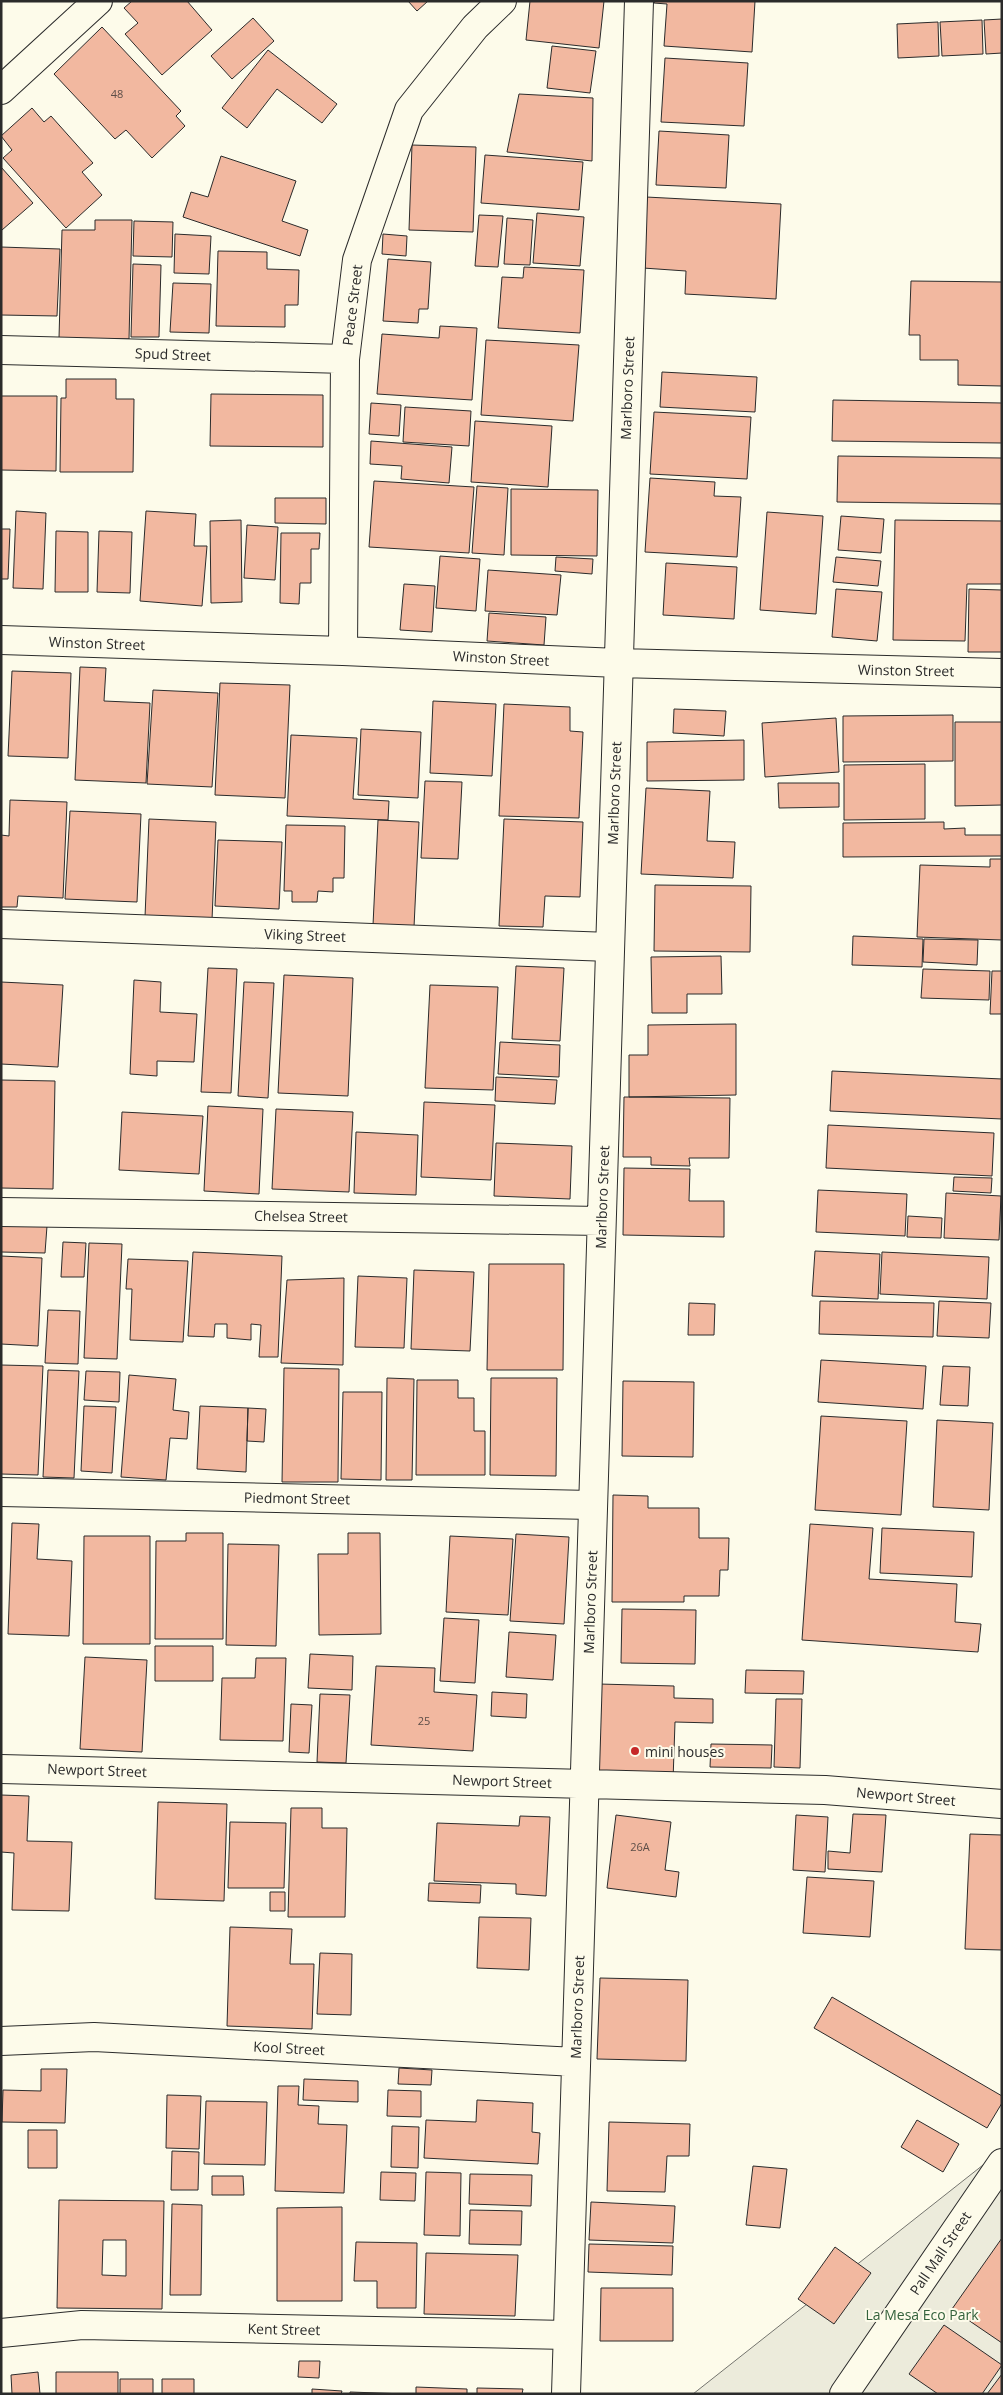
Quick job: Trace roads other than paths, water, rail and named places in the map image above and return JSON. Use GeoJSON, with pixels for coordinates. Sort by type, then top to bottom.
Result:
{"type":"FeatureCollection","features":[{"type":"Feature","properties":{"kind":"street"},"geometry":{"type":"LineString","coordinates":[[1,90],[98,1]]}},
{"type":"Feature","properties":{"kind":"street","name":"Peace Street"},"geometry":{"type":"LineString","coordinates":[[343,651],[345,359],[357,260],[410,110],[475,27],[502,1]]}},
{"type":"Feature","properties":{"kind":"street","name":"Marlboro Street"},"geometry":{"type":"LineString","coordinates":[[566,2394],[639,1]]}},
{"type":"Feature","properties":{"kind":"street","name":"Spud Street"},"geometry":{"type":"LineString","coordinates":[[1,350],[345,359]]}},
{"type":"Feature","properties":{"kind":"street","name":"Winston Street"},"geometry":{"type":"LineString","coordinates":[[1,640],[343,651],[618,664],[1002,673]]}},
{"type":"Feature","properties":{"kind":"street","name":"Viking Street"},"geometry":{"type":"LineString","coordinates":[[1,924],[610,946]]}},
{"type":"Feature","properties":{"kind":"street","name":"Chelsea Street"},"geometry":{"type":"LineString","coordinates":[[1,1212],[601,1221]]}},
{"type":"Feature","properties":{"kind":"street","name":"Piedmont Street"},"geometry":{"type":"LineString","coordinates":[[1,1492],[592,1505]]}},
{"type":"Feature","properties":{"kind":"street","name":"Newport Street"},"geometry":{"type":"LineString","coordinates":[[1,1768],[824,1790],[1002,1804]]}},
{"type":"Feature","properties":{"kind":"street","name":"Kool Street"},"geometry":{"type":"LineString","coordinates":[[1,2041],[94,2037],[576,2062]]}},
{"type":"Feature","properties":{"kind":"street","name":"Pall Mall Street"},"geometry":{"type":"LineString","coordinates":[[844,2394],[1002,2162]]}},
{"type":"Feature","properties":{"kind":"street","name":"Kent Street"},"geometry":{"type":"LineString","coordinates":[[1,2333],[82,2325],[567,2336]]}},
{"type":"Feature","properties":{"kind":"place","name":"mini houses"},"geometry":{"type":"Point","coordinates":[635,1751]}},
{"type":"Feature","properties":{"kind":"park label","name":"La Mesa Eco Park"},"geometry":{"type":"Point","coordinates":[922,2314]}}]}
